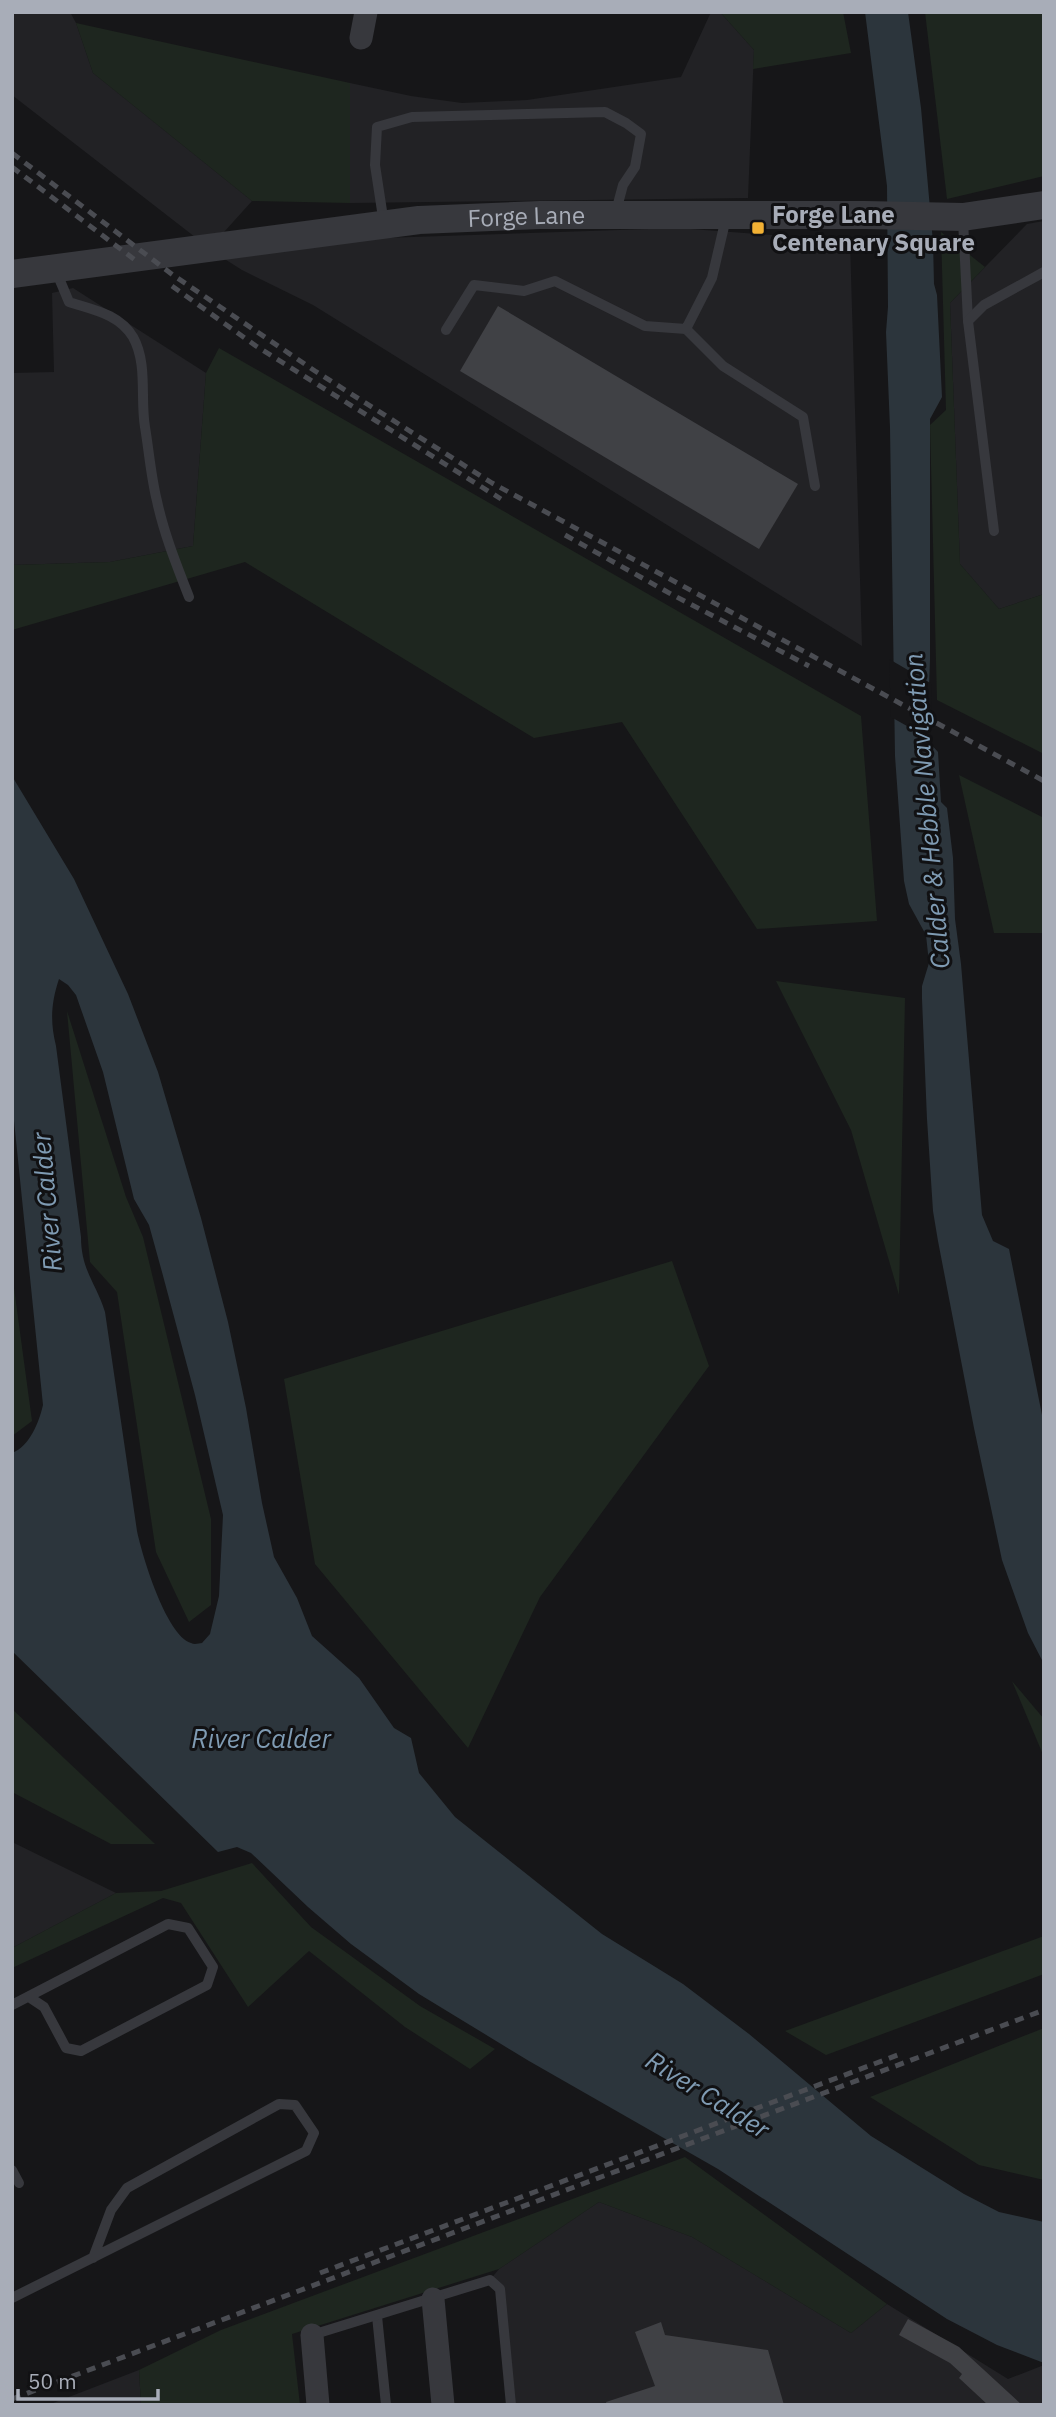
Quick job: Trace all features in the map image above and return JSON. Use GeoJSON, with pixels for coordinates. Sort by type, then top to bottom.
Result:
{"type":"FeatureCollection","features":[{"type":"Feature","properties":{"kind":"street"},"geometry":{"type":"LineString","coordinates":[[361,38],[366,12]]}},
{"type":"Feature","properties":{"kind":"street","name":"Forge Lane"},"geometry":{"type":"LineString","coordinates":[[12,274],[419,220],[615,215],[953,217],[1044,205]]}},
{"type":"Feature","properties":{"kind":"street"},"geometry":{"type":"LineString","coordinates":[[433,2299],[443,2405]]}},
{"type":"Feature","properties":{"kind":"street"},"geometry":{"type":"LineString","coordinates":[[312,2335],[318,2405]]}},
{"type":"Feature","properties":{"kind":"lane"},"geometry":{"type":"LineString","coordinates":[[384,225],[375,165],[377,127],[412,117],[606,113],[641,134],[635,167],[623,185],[615,215]]}},
{"type":"Feature","properties":{"kind":"lane"},"geometry":{"type":"LineString","coordinates":[[686,329],[712,278],[726,215]]}},
{"type":"Feature","properties":{"kind":"lane"},"geometry":{"type":"LineString","coordinates":[[953,217],[994,531]]}},
{"type":"Feature","properties":{"kind":"lane"},"geometry":{"type":"LineString","coordinates":[[55,268],[69,302],[119,320],[138,347],[142,367],[144,422],[157,502],[189,597]]}},
{"type":"Feature","properties":{"kind":"lane"},"geometry":{"type":"LineString","coordinates":[[968,321],[984,305],[1044,272]]}},
{"type":"Feature","properties":{"kind":"lane"},"geometry":{"type":"LineString","coordinates":[[446,330],[474,285],[524,291],[555,281],[645,326],[686,329],[723,366],[803,417],[815,486]]}},
{"type":"Feature","properties":{"kind":"lane"},"geometry":{"type":"LineString","coordinates":[[12,2005],[168,1924],[188,1928],[213,1967],[207,1985],[81,2051],[66,2048],[44,2007],[29,1997]]}},
{"type":"Feature","properties":{"kind":"lane"},"geometry":{"type":"LineString","coordinates":[[12,2298],[93,2258],[306,2151],[314,2133],[295,2105],[279,2104],[127,2188],[111,2210],[93,2258]]}},
{"type":"Feature","properties":{"kind":"lane"},"geometry":{"type":"LineString","coordinates":[[12,2170],[19,2183]]}},
{"type":"Feature","properties":{"kind":"lane"},"geometry":{"type":"LineString","coordinates":[[312,2335],[490,2280],[500,2289],[511,2405]]}},
{"type":"Feature","properties":{"kind":"lane"},"geometry":{"type":"LineString","coordinates":[[377,2316],[386,2405]]}},
{"type":"Feature","properties":{"kind":"shaded area"},"geometry":{"type":"Polygon","coordinates":[[[12,12],[70,12],[93,73],[252,201],[224,232],[195,237],[12,95],[12,12]]]}},
{"type":"Feature","properties":{"kind":"shaded area"},"geometry":{"type":"Polygon","coordinates":[[[711,12],[720,12],[754,50],[748,198],[350,203],[350,83],[462,103],[527,100],[681,77],[711,12]]]}},
{"type":"Feature","properties":{"kind":"shaded area"},"geometry":{"type":"Polygon","coordinates":[[[720,12],[843,12],[851,53],[753,69],[754,50],[720,12]]]}},
{"type":"Feature","properties":{"kind":"shaded area"},"geometry":{"type":"Polygon","coordinates":[[[925,12],[1044,12],[1044,176],[947,199],[925,12]]]}},
{"type":"Feature","properties":{"kind":"shaded area"},"geometry":{"type":"Polygon","coordinates":[[[76,23],[350,83],[350,203],[252,201],[93,73],[76,23]]]}},
{"type":"Feature","properties":{"kind":"shaded area"},"geometry":{"type":"Polygon","coordinates":[[[1044,221],[1044,594],[999,609],[960,564],[950,303],[1027,224],[1044,221]]]}},
{"type":"Feature","properties":{"kind":"shaded area"},"geometry":{"type":"Polygon","coordinates":[[[678,228],[850,241],[862,646],[313,305],[223,258],[353,239],[678,228]]]}},
{"type":"Feature","properties":{"kind":"shaded area"},"geometry":{"type":"Polygon","coordinates":[[[941,232],[985,267],[950,303],[960,564],[999,609],[1044,594],[1044,754],[937,700],[930,425],[946,410],[941,232]]]}},
{"type":"Feature","properties":{"kind":"shaded area"},"geometry":{"type":"Polygon","coordinates":[[[73,288],[206,373],[193,546],[110,562],[12,565],[12,373],[54,372],[52,293],[73,288]]]}},
{"type":"Feature","properties":{"kind":"shaded area"},"geometry":{"type":"Polygon","coordinates":[[[219,348],[861,716],[877,921],[757,929],[622,722],[534,738],[245,562],[12,630],[12,565],[110,562],[193,546],[206,373],[219,348]]]}},
{"type":"Feature","properties":{"kind":"shaded area"},"geometry":{"type":"Polygon","coordinates":[[[959,775],[1044,818],[1044,933],[994,933],[959,775]]]}},
{"type":"Feature","properties":{"kind":"shaded area"},"geometry":{"type":"Polygon","coordinates":[[[776,981],[905,998],[899,1295],[851,1130],[776,981]]]}},
{"type":"Feature","properties":{"kind":"shaded area"},"geometry":{"type":"Polygon","coordinates":[[[67,1011],[126,1197],[143,1237],[211,1519],[211,1605],[189,1622],[156,1552],[117,1292],[90,1262],[67,1011]]]}},
{"type":"Feature","properties":{"kind":"shaded area"},"geometry":{"type":"Polygon","coordinates":[[[672,1261],[709,1366],[540,1597],[468,1748],[315,1564],[284,1379],[672,1261]]]}},
{"type":"Feature","properties":{"kind":"shaded area"},"geometry":{"type":"Polygon","coordinates":[[[12,1273],[32,1421],[12,1436],[12,1273]]]}},
{"type":"Feature","properties":{"kind":"shaded area"},"geometry":{"type":"Polygon","coordinates":[[[1012,1681],[1044,1719],[1044,1757],[1012,1681]]]}},
{"type":"Feature","properties":{"kind":"shaded area"},"geometry":{"type":"Polygon","coordinates":[[[12,1709],[155,1844],[111,1844],[12,1792],[12,1709]]]}},
{"type":"Feature","properties":{"kind":"shaded area"},"geometry":{"type":"Polygon","coordinates":[[[12,1842],[116,1893],[12,1948],[12,1842]]]}},
{"type":"Feature","properties":{"kind":"shaded area"},"geometry":{"type":"Polygon","coordinates":[[[252,1863],[311,1927],[420,2006],[495,2049],[470,2069],[405,2027],[309,1951],[248,2007],[181,1903],[163,1898],[12,1968],[12,1948],[116,1893],[161,1891],[252,1863]]]}},
{"type":"Feature","properties":{"kind":"shaded area"},"geometry":{"type":"Polygon","coordinates":[[[1044,1936],[1044,1974],[826,2055],[785,2031],[1044,1936]]]}},
{"type":"Feature","properties":{"kind":"shaded area"},"geometry":{"type":"Polygon","coordinates":[[[1044,2028],[1044,2180],[979,2165],[870,2097],[1044,2028]]]}},
{"type":"Feature","properties":{"kind":"shaded area"},"geometry":{"type":"Polygon","coordinates":[[[685,2157],[887,2304],[851,2333],[692,2237],[599,2202],[499,2269],[292,2334],[300,2405],[141,2405],[139,2370],[221,2330],[685,2157]]]}},
{"type":"Feature","properties":{"kind":"shaded area"},"geometry":{"type":"Polygon","coordinates":[[[599,2202],[692,2237],[851,2333],[887,2304],[1008,2379],[1044,2365],[1044,2405],[511,2405],[500,2289],[490,2280],[499,2269],[599,2202]]]}},
{"type":"Feature","properties":{"kind":"shaded area"},"geometry":{"type":"Polygon","coordinates":[[[139,2370],[141,2405],[48,2405],[139,2370]]]}},
{"type":"Feature","properties":{"kind":"water","name":"Calder & Hebble Navigation"},"geometry":{"type":"Polygon","coordinates":[[[865,12],[908,12],[921,108],[937,295],[942,397],[930,419],[930,660],[927,740],[938,752],[941,802],[947,808],[953,858],[955,919],[982,1215],[993,1241],[1009,1249],[1044,1425],[1044,1664],[1028,1633],[1002,1560],[933,1211],[922,999],[922,986],[929,963],[926,935],[909,904],[904,881],[895,756],[886,332],[887,186],[865,12]]]}},
{"type":"Feature","properties":{"kind":"water","name":"River Calder"},"geometry":{"type":"Polygon","coordinates":[[[12,776],[74,879],[128,994],[158,1072],[228,1322],[274,1557],[297,1598],[312,1636],[359,1678],[394,1728],[411,1738],[419,1773],[455,1817],[602,1934],[683,1984],[749,2034],[871,2136],[964,2194],[999,2212],[1044,2222],[1044,2363],[997,2345],[947,2319],[718,2169],[529,2061],[419,1994],[351,1944],[251,1853],[237,1847],[218,1852],[12,1651],[12,1453],[29,1439],[43,1405],[12,1101],[12,776]],[[59,979],[53,1004],[53,1029],[83,1259],[105,1312],[137,1531],[156,1593],[173,1626],[191,1643],[202,1643],[210,1634],[219,1596],[223,1515],[195,1395],[149,1225],[134,1199],[103,1072],[76,995],[59,979]]]}},
{"type":"Feature","properties":{"kind":"pier"},"geometry":{"type":"Polygon","coordinates":[[[889,659],[932,684],[930,739],[891,717],[889,659]]]}},
{"type":"Feature","properties":{"kind":"building"},"geometry":{"type":"Polygon","coordinates":[[[498,306],[798,484],[759,549],[460,371],[498,306]]]}},
{"type":"Feature","properties":{"kind":"building"},"geometry":{"type":"Polygon","coordinates":[[[908,2319],[959,2347],[1022,2405],[988,2405],[959,2378],[962,2374],[950,2363],[899,2335],[908,2319]]]}},
{"type":"Feature","properties":{"kind":"building"},"geometry":{"type":"Polygon","coordinates":[[[661,2322],[665,2335],[768,2350],[784,2405],[607,2405],[606,2402],[655,2386],[635,2332],[661,2322]]]}},
{"type":"Feature","properties":{"kind":"railway"},"geometry":{"type":"LineString","coordinates":[[12,153],[173,275],[315,371],[492,483],[1044,781]]}},
{"type":"Feature","properties":{"kind":"railway"},"geometry":{"type":"LineString","coordinates":[[12,167],[135,260]]}},
{"type":"Feature","properties":{"kind":"railway"},"geometry":{"type":"LineString","coordinates":[[172,286],[256,346],[501,499]]}},
{"type":"Feature","properties":{"kind":"railway"},"geometry":{"type":"LineString","coordinates":[[565,535],[809,666]]}},
{"type":"Feature","properties":{"kind":"railway"},"geometry":{"type":"LineString","coordinates":[[12,2399],[1044,2010]]}},
{"type":"Feature","properties":{"kind":"railway"},"geometry":{"type":"LineString","coordinates":[[320,2273],[903,2053]]}},
{"type":"Feature","properties":{"kind":"place","name":"Forge Lane Centenary Square"},"geometry":{"type":"Point","coordinates":[758,228]}}]}
